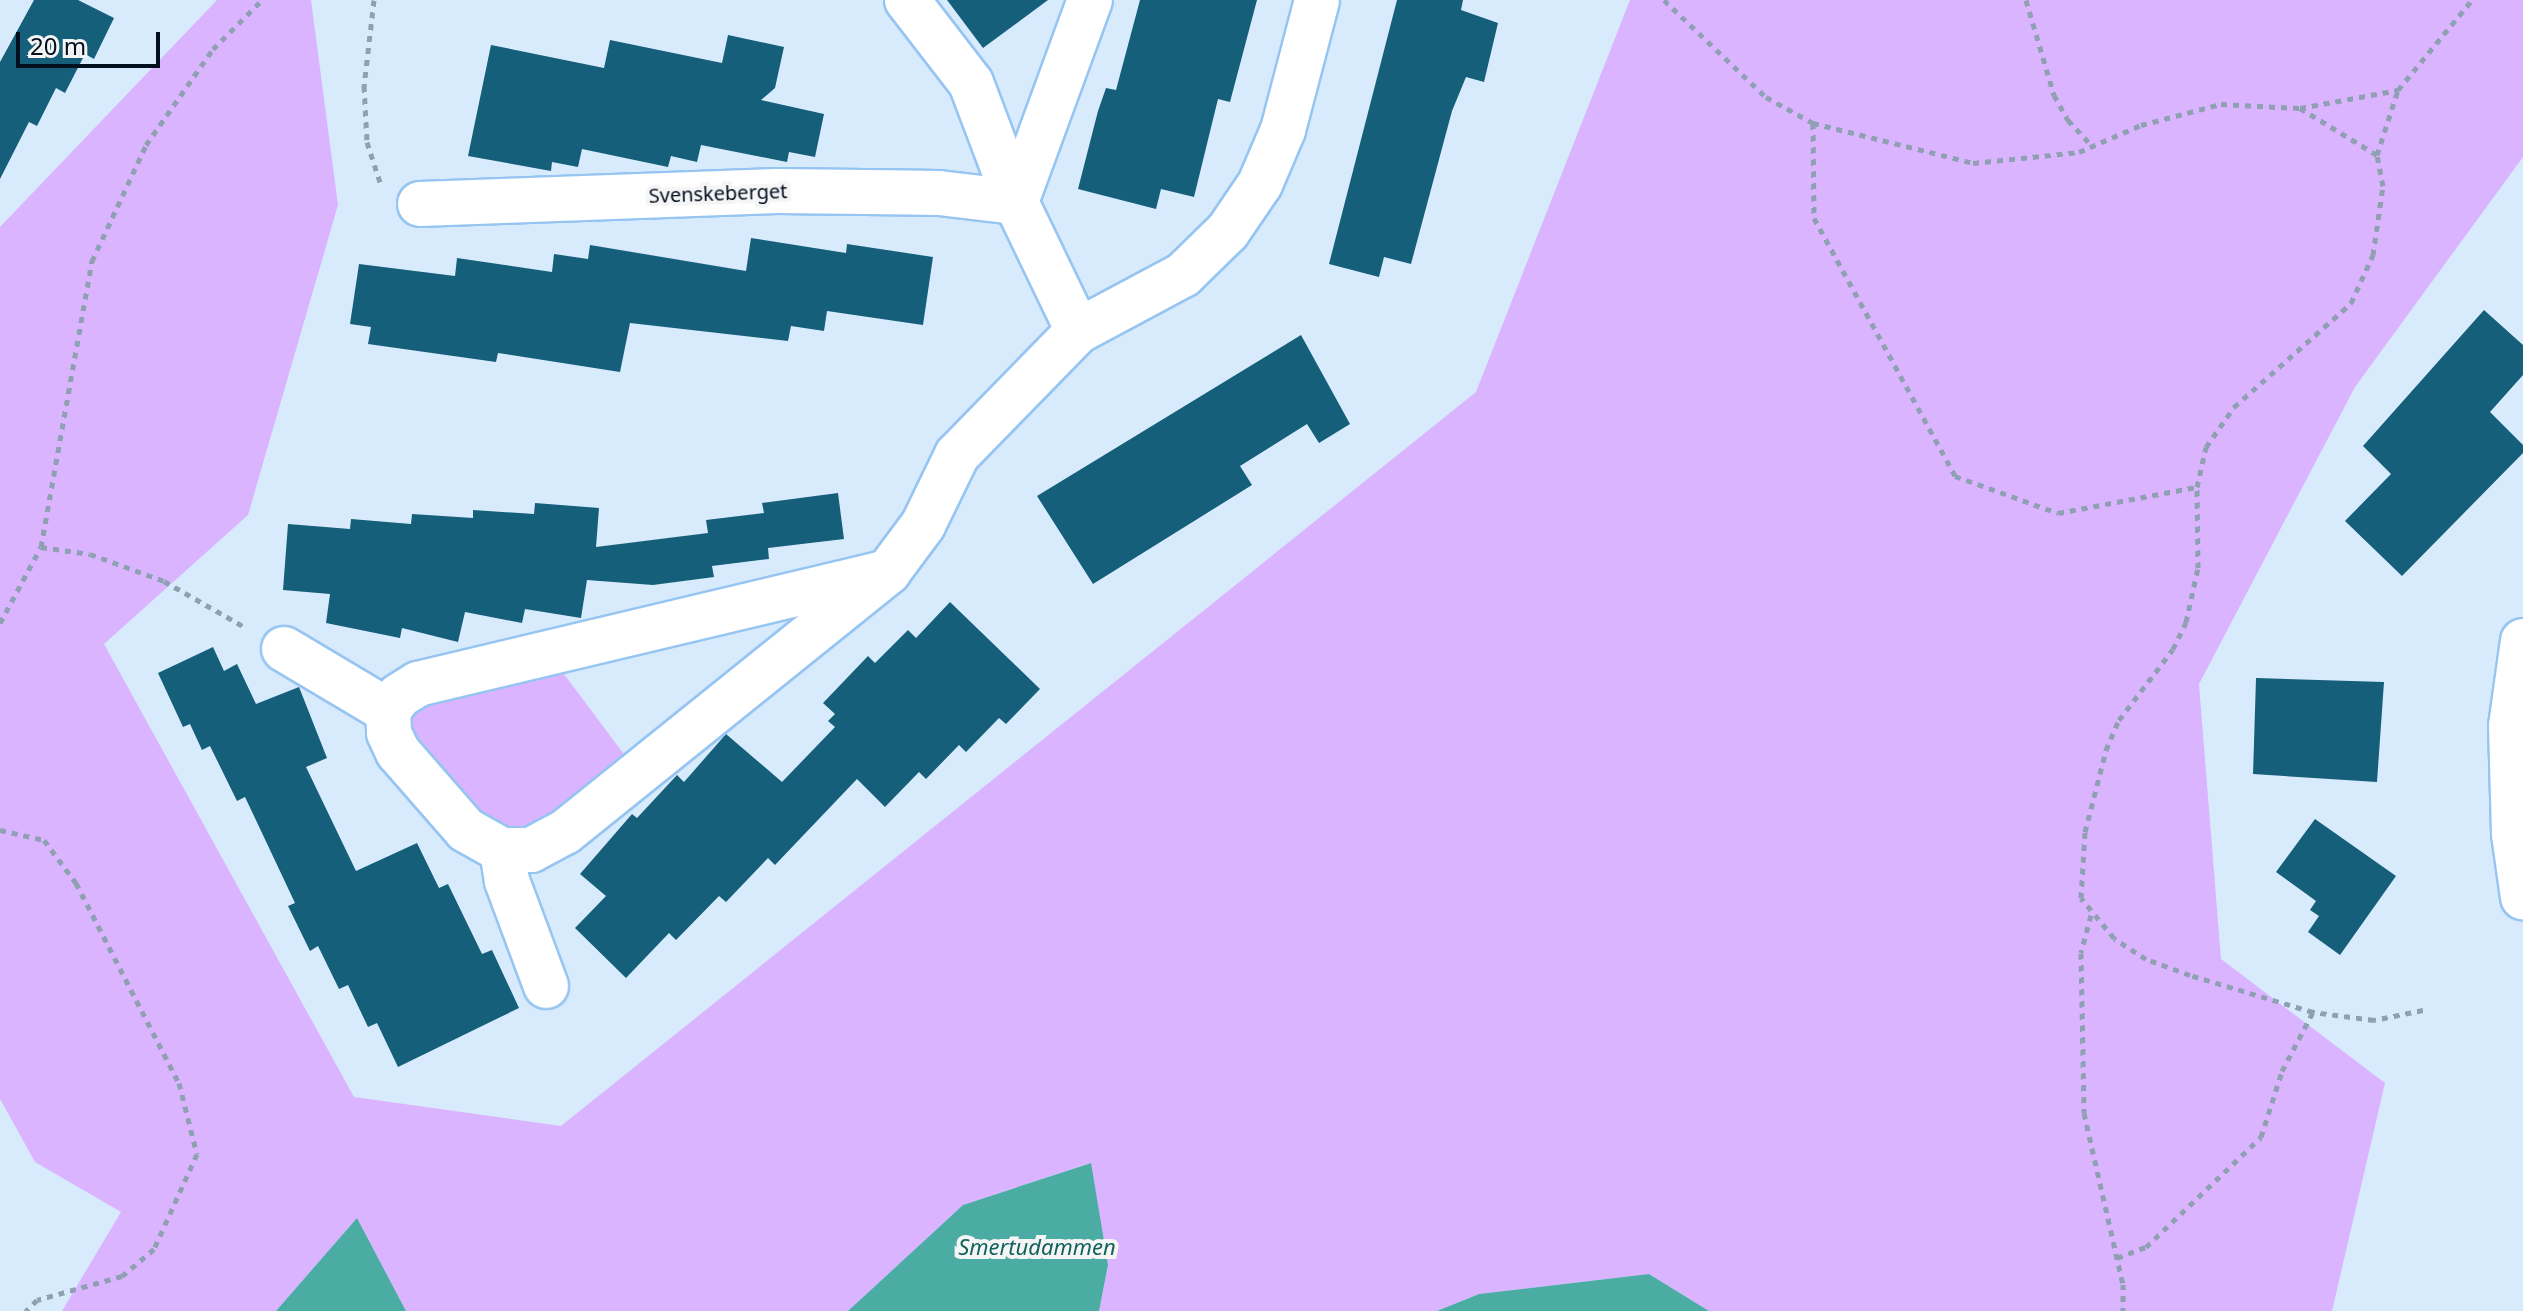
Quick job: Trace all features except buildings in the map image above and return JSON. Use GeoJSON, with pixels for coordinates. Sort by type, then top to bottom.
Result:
{"type":"FeatureCollection","features":[{"type":"Feature","properties":{"kind":"street"},"geometry":{"type":"LineString","coordinates":[[907,0],[971,83],[1016,202],[1078,331]]}},
{"type":"Feature","properties":{"kind":"street"},"geometry":{"type":"LineString","coordinates":[[1016,202],[1090,0]]}},
{"type":"Feature","properties":{"kind":"street"},"geometry":{"type":"LineString","coordinates":[[284,649],[388,711],[398,752],[466,830],[502,850],[531,850],[565,832],[888,572],[923,525],[957,455],[1078,331],[1183,275],[1228,231],[1260,184],[1283,130],[1317,0]]}},
{"type":"Feature","properties":{"kind":"street","name":"Svenskeberget"},"geometry":{"type":"LineString","coordinates":[[420,204],[777,191],[939,193],[1016,202]]}},
{"type":"Feature","properties":{"kind":"street"},"geometry":{"type":"LineString","coordinates":[[388,711],[399,696],[418,684],[456,673],[888,572]]}},
{"type":"Feature","properties":{"kind":"street"},"geometry":{"type":"LineString","coordinates":[[2523,641],[2511,726],[2514,834],[2523,897]]}},
{"type":"Feature","properties":{"kind":"street"},"geometry":{"type":"LineString","coordinates":[[502,850],[507,881],[546,986]]}},
{"type":"Feature","properties":{"kind":"path"},"geometry":{"type":"LineString","coordinates":[[0,623],[41,547],[92,261],[146,145],[213,49],[262,0]]}},
{"type":"Feature","properties":{"kind":"path"},"geometry":{"type":"LineString","coordinates":[[374,0],[364,86],[373,170],[388,196],[420,204]]}},
{"type":"Feature","properties":{"kind":"path"},"geometry":{"type":"LineString","coordinates":[[1664,0],[1766,97],[1813,123],[1973,163],[2021,161],[2092,146],[2184,111],[2221,104],[2300,108],[2398,90]]}},
{"type":"Feature","properties":{"kind":"path"},"geometry":{"type":"LineString","coordinates":[[2026,0],[2054,95],[2068,120],[2092,146]]}},
{"type":"Feature","properties":{"kind":"path"},"geometry":{"type":"LineString","coordinates":[[2423,1010],[2374,1020],[2313,1012],[2146,959],[2091,915],[2081,898],[2094,784],[2119,720],[2173,649],[2186,622],[2198,568],[2197,487],[2206,447],[2234,407],[2351,303],[2364,281],[2383,186],[2377,155],[2398,90],[2472,0]]}},
{"type":"Feature","properties":{"kind":"path"},"geometry":{"type":"LineString","coordinates":[[2300,108],[2377,155]]}},
{"type":"Feature","properties":{"kind":"path"},"geometry":{"type":"LineString","coordinates":[[1813,123],[1814,218],[1955,476],[2058,513],[2197,487]]}},
{"type":"Feature","properties":{"kind":"path"},"geometry":{"type":"LineString","coordinates":[[41,547],[90,554],[164,581],[284,649]]}},
{"type":"Feature","properties":{"kind":"path"},"geometry":{"type":"LineString","coordinates":[[0,830],[44,840],[76,883],[179,1083],[197,1154],[154,1249],[122,1276],[37,1300],[26,1311]]}},
{"type":"Feature","properties":{"kind":"path"},"geometry":{"type":"LineString","coordinates":[[2091,915],[2081,953],[2084,1113],[2117,1258],[2123,1311]]}},
{"type":"Feature","properties":{"kind":"path"},"geometry":{"type":"LineString","coordinates":[[2117,1258],[2146,1247],[2261,1137],[2282,1071],[2313,1012]]}},
{"type":"Feature","properties":{"kind":"shaded area"},"geometry":{"type":"Polygon","coordinates":[[[217,0],[311,0],[338,205],[248,515],[104,644],[354,1097],[561,1126],[1476,392],[1630,0],[2523,0],[2523,157],[2355,387],[2199,684],[2221,959],[2385,1083],[2332,1311],[1709,1311],[1649,1274],[1479,1294],[1437,1311],[1099,1311],[1108,1265],[1090,1163],[963,1205],[848,1311],[406,1311],[357,1218],[276,1311],[62,1311],[121,1212],[35,1162],[0,1099],[0,227],[217,0]]]}},
{"type":"Feature","properties":{"kind":"shaded area"},"geometry":{"type":"Polygon","coordinates":[[[546,650],[638,773],[531,850],[398,752],[399,696],[546,650]]]}},
{"type":"Feature","properties":{"kind":"water","name":"Smertudammen"},"geometry":{"type":"Polygon","coordinates":[[[1091,1163],[1108,1265],[1099,1311],[848,1311],[963,1205],[1091,1163]]]}},
{"type":"Feature","properties":{"kind":"water"},"geometry":{"type":"Polygon","coordinates":[[[357,1218],[406,1311],[276,1311],[357,1218]]]}},
{"type":"Feature","properties":{"kind":"water"},"geometry":{"type":"Polygon","coordinates":[[[1649,1274],[1709,1311],[1437,1311],[1479,1294],[1649,1274]]]}}]}
